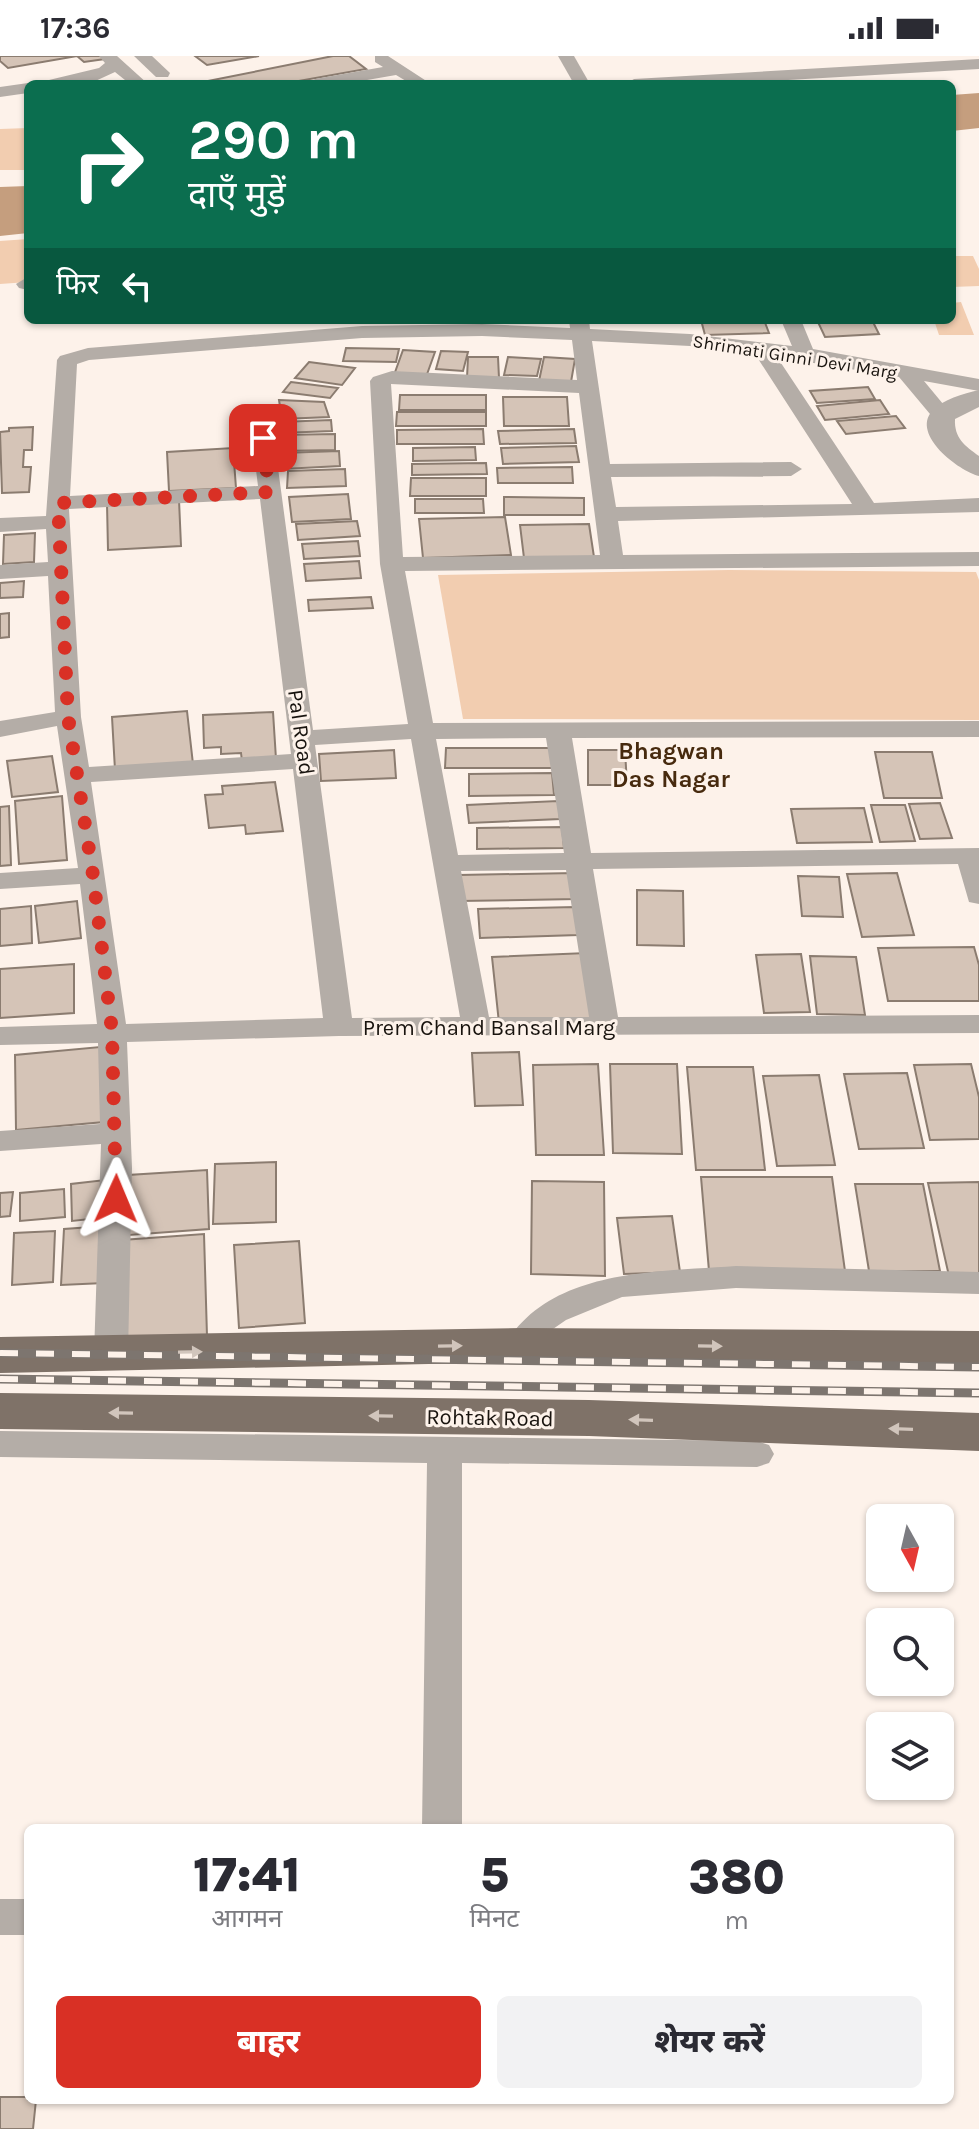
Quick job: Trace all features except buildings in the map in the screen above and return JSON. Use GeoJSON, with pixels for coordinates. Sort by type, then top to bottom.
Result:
{"type":"FeatureCollection","features":[{"type":"Feature","properties":{"kind":"main road"},"geometry":{"type":"LineString","coordinates":[[0,1355],[522,1345],[979,1349]]}},
{"type":"Feature","properties":{"kind":"main road","name":"Rohtak Road"},"geometry":{"type":"LineString","coordinates":[[0,1411],[589,1418],[979,1432]]}},
{"type":"Feature","properties":{"kind":"street"},"geometry":{"type":"LineString","coordinates":[[142,56],[162,73]]}},
{"type":"Feature","properties":{"kind":"street"},"geometry":{"type":"LineString","coordinates":[[376,56],[415,80]]}},
{"type":"Feature","properties":{"kind":"street"},"geometry":{"type":"LineString","coordinates":[[566,56],[580,80]]}},
{"type":"Feature","properties":{"kind":"street"},"geometry":{"type":"LineString","coordinates":[[79,80],[105,72],[111,59],[135,80]]}},
{"type":"Feature","properties":{"kind":"street"},"geometry":{"type":"LineString","coordinates":[[687,80],[936,61],[979,64]]}},
{"type":"Feature","properties":{"kind":"street"},"geometry":{"type":"LineString","coordinates":[[338,80],[396,70]]}},
{"type":"Feature","properties":{"kind":"street"},"geometry":{"type":"LineString","coordinates":[[0,92],[24,89]]}},
{"type":"Feature","properties":{"kind":"street"},"geometry":{"type":"LineString","coordinates":[[793,324],[805,354]]}},
{"type":"Feature","properties":{"kind":"street","name":"Shrimati Ginni Devi Marg"},"geometry":{"type":"LineString","coordinates":[[58,513],[65,365],[67,360],[88,354],[317,328],[481,325],[687,330],[762,349],[979,385]]}},
{"type":"Feature","properties":{"kind":"street"},"geometry":{"type":"LineString","coordinates":[[580,328],[612,562]]}},
{"type":"Feature","properties":{"kind":"street"},"geometry":{"type":"LineString","coordinates":[[762,349],[867,510]]}},
{"type":"Feature","properties":{"kind":"street","name":"Shrimati Ginni Devi Marg"},"geometry":{"type":"LineString","coordinates":[[907,374],[942,416]]}},
{"type":"Feature","properties":{"kind":"street"},"geometry":{"type":"LineString","coordinates":[[476,1027],[392,564],[380,381],[392,377],[588,387]]}},
{"type":"Feature","properties":{"kind":"street"},"geometry":{"type":"LineString","coordinates":[[979,398],[958,405],[942,416],[940,427],[953,451],[979,469]]}},
{"type":"Feature","properties":{"kind":"street","name":"Pal Road"},"geometry":{"type":"LineString","coordinates":[[263,438],[339,1027]]}},
{"type":"Feature","properties":{"kind":"street"},"geometry":{"type":"LineString","coordinates":[[599,471],[791,469]]}},
{"type":"Feature","properties":{"kind":"street"},"geometry":{"type":"LineString","coordinates":[[0,525],[58,513],[269,492]]}},
{"type":"Feature","properties":{"kind":"street"},"geometry":{"type":"LineString","coordinates":[[605,514],[979,505]]}},
{"type":"Feature","properties":{"kind":"street"},"geometry":{"type":"LineString","coordinates":[[58,513],[68,717],[93,875],[112,1031],[116,1133],[111,1354]]}},
{"type":"Feature","properties":{"kind":"street"},"geometry":{"type":"LineString","coordinates":[[392,564],[979,559]]}},
{"type":"Feature","properties":{"kind":"street"},"geometry":{"type":"LineString","coordinates":[[0,572],[60,568]]}},
{"type":"Feature","properties":{"kind":"street"},"geometry":{"type":"LineString","coordinates":[[0,729],[68,717]]}},
{"type":"Feature","properties":{"kind":"street"},"geometry":{"type":"LineString","coordinates":[[77,775],[305,749],[422,731],[979,729]]}},
{"type":"Feature","properties":{"kind":"street"},"geometry":{"type":"LineString","coordinates":[[558,731],[605,1027]]}},
{"type":"Feature","properties":{"kind":"street"},"geometry":{"type":"LineString","coordinates":[[446,863],[974,856],[979,896]]}},
{"type":"Feature","properties":{"kind":"street"},"geometry":{"type":"LineString","coordinates":[[0,881],[93,875]]}},
{"type":"Feature","properties":{"kind":"street","name":"Prem Chand Bansal Marg"},"geometry":{"type":"LineString","coordinates":[[0,1036],[339,1027],[979,1024]]}},
{"type":"Feature","properties":{"kind":"street"},"geometry":{"type":"LineString","coordinates":[[0,1141],[116,1133]]}},
{"type":"Feature","properties":{"kind":"street"},"geometry":{"type":"LineString","coordinates":[[522,1345],[541,1321],[554,1312],[618,1286],[736,1277],[979,1283]]}},
{"type":"Feature","properties":{"kind":"street"},"geometry":{"type":"LineString","coordinates":[[0,1444],[757,1454]]}},
{"type":"Feature","properties":{"kind":"street"},"geometry":{"type":"LineString","coordinates":[[442,1824],[445,1450]]}},
{"type":"Feature","properties":{"kind":"street"},"geometry":{"type":"LineString","coordinates":[[0,1917],[24,1917]]}},
{"type":"Feature","properties":{"kind":"shaded area"},"geometry":{"type":"Polygon","coordinates":[[[979,93],[979,128],[956,131],[956,95],[979,93]]]}},
{"type":"Feature","properties":{"kind":"shaded area"},"geometry":{"type":"Polygon","coordinates":[[[24,128],[24,170],[0,170],[0,129],[24,128]]]}},
{"type":"Feature","properties":{"kind":"shaded area"},"geometry":{"type":"Polygon","coordinates":[[[24,186],[24,233],[0,236],[0,187],[24,186]]]}},
{"type":"Feature","properties":{"kind":"shaded area"},"geometry":{"type":"Polygon","coordinates":[[[24,239],[24,282],[0,284],[0,241],[24,239]]]}},
{"type":"Feature","properties":{"kind":"shaded area"},"geometry":{"type":"Polygon","coordinates":[[[956,256],[973,256],[979,269],[979,286],[956,287],[956,256]]]}},
{"type":"Feature","properties":{"kind":"shaded area"},"geometry":{"type":"Polygon","coordinates":[[[961,302],[974,335],[939,335],[935,324],[956,324],[956,303],[961,302]]]}},
{"type":"Feature","properties":{"kind":"shaded area"},"geometry":{"type":"Polygon","coordinates":[[[729,570],[976,572],[979,580],[979,720],[463,719],[438,575],[729,570]]]}},
{"type":"Feature","properties":{"kind":"railway"},"geometry":{"type":"LineString","coordinates":[[0,1353],[979,1367]]}},
{"type":"Feature","properties":{"kind":"railway"},"geometry":{"type":"LineString","coordinates":[[0,1379],[979,1393]]}},
{"type":"Feature","properties":{"kind":"district","name":"Bhagwan Das Nagar"},"geometry":{"type":"Point","coordinates":[671,765]}},
{"type":"Feature","properties":{"kind":"route"},"geometry":{"type":"LineString","coordinates":[[116,1199],[112,1031],[93,875],[68,717],[58,503],[269,492],[263,438]]}}]}
